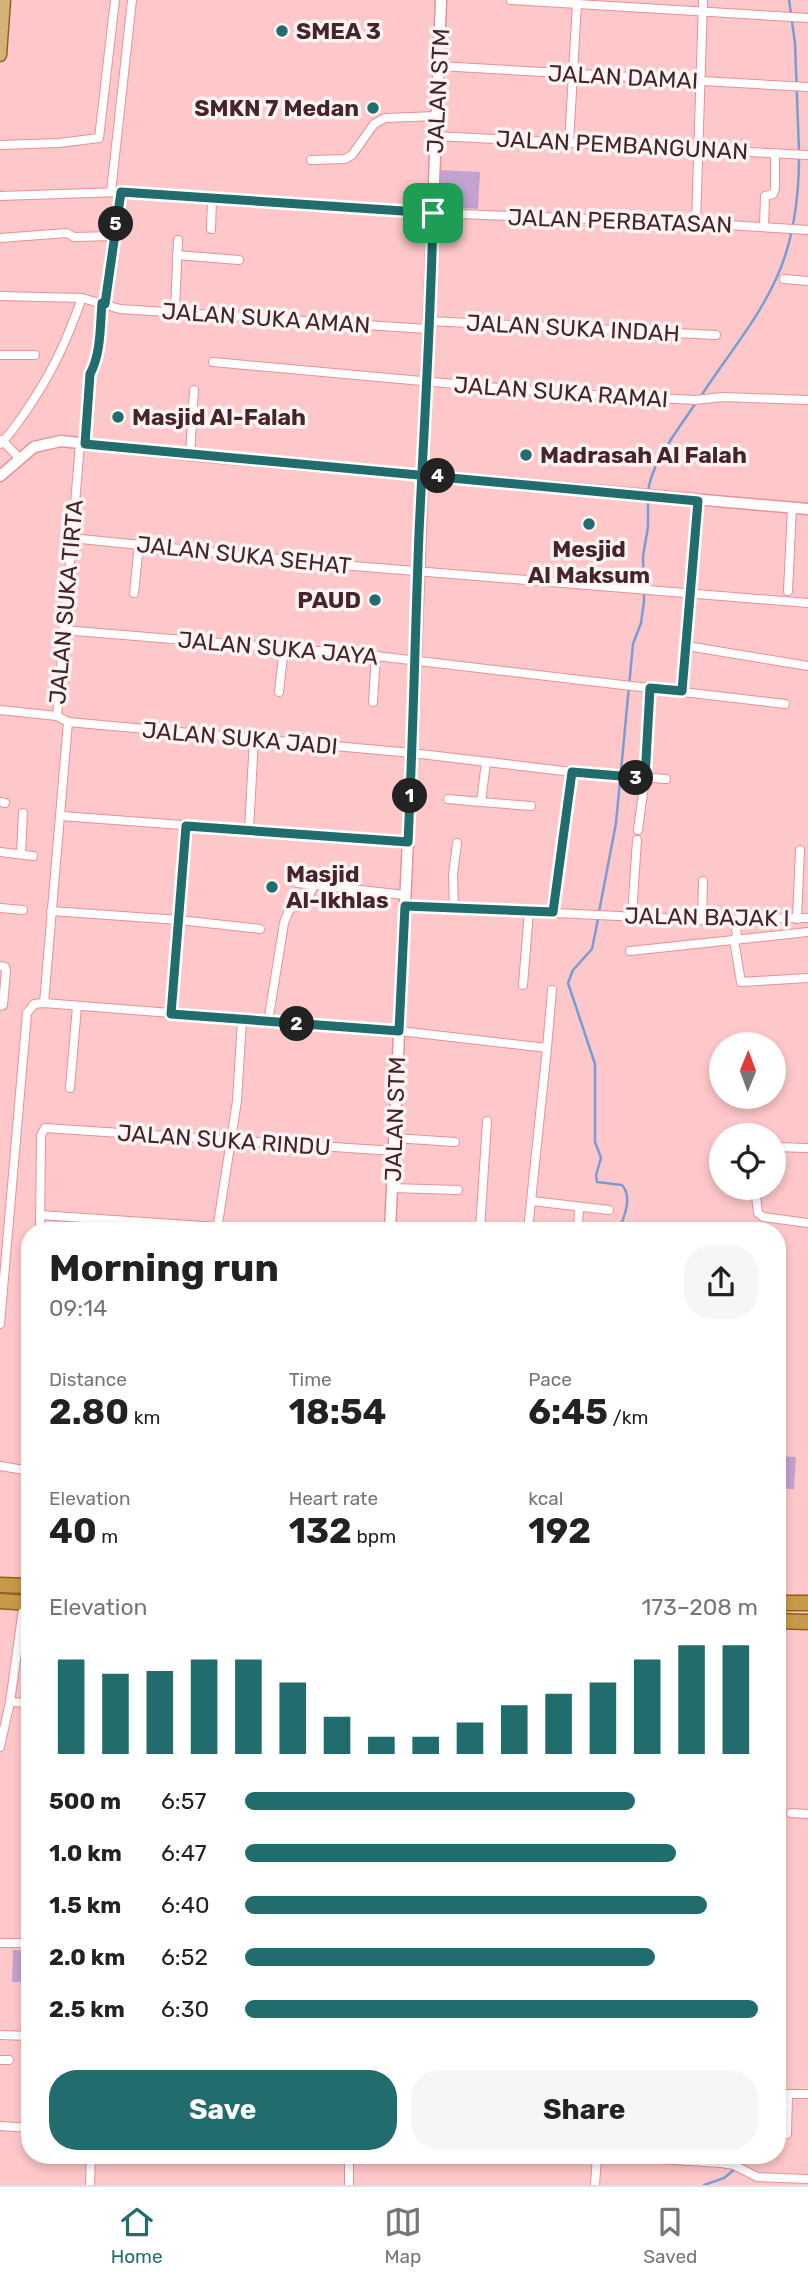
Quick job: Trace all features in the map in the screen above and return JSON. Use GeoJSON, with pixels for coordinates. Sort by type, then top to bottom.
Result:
{"type":"FeatureCollection","features":[{"type":"Feature","properties":{"kind":"highway"},"geometry":{"type":"LineString","coordinates":[[0,1585],[21,1586]]}},
{"type":"Feature","properties":{"kind":"highway"},"geometry":{"type":"LineString","coordinates":[[0,1601],[21,1602]]}},
{"type":"Feature","properties":{"kind":"highway"},"geometry":{"type":"LineString","coordinates":[[786,1603],[808,1603]]}},
{"type":"Feature","properties":{"kind":"highway"},"geometry":{"type":"LineString","coordinates":[[786,1621],[808,1622]]}},
{"type":"Feature","properties":{"kind":"main road"},"geometry":{"type":"LineString","coordinates":[[0,55],[4,0]]}},
{"type":"Feature","properties":{"kind":"street"},"geometry":{"type":"LineString","coordinates":[[0,145],[91,141],[100,135],[115,0]]}},
{"type":"Feature","properties":{"kind":"street","name":"JALAN SUKA TIRTA"},"geometry":{"type":"LineString","coordinates":[[44,1003],[68,722],[57,716],[71,538],[90,374],[95,366],[100,339],[114,236],[132,0]]}},
{"type":"Feature","properties":{"kind":"street","name":"JALAN STM"},"geometry":{"type":"LineString","coordinates":[[390,1222],[416,660],[441,0]]}},
{"type":"Feature","properties":{"kind":"street"},"geometry":{"type":"LineString","coordinates":[[511,0],[806,18]]}},
{"type":"Feature","properties":{"kind":"street"},"geometry":{"type":"LineString","coordinates":[[696,223],[703,0]]}},
{"type":"Feature","properties":{"kind":"street"},"geometry":{"type":"LineString","coordinates":[[569,143],[577,3]]}},
{"type":"Feature","properties":{"kind":"street","name":"JALAN DAMAI"},"geometry":{"type":"LineString","coordinates":[[438,66],[806,87]]}},
{"type":"Feature","properties":{"kind":"street"},"geometry":{"type":"LineString","coordinates":[[311,160],[345,159],[352,155],[374,124],[385,118],[436,116]]}},
{"type":"Feature","properties":{"kind":"street","name":"JALAN PEMBANGUNAN"},"geometry":{"type":"LineString","coordinates":[[435,136],[808,155]]}},
{"type":"Feature","properties":{"kind":"street"},"geometry":{"type":"LineString","coordinates":[[764,227],[765,196],[773,194],[775,190],[775,153]]}},
{"type":"Feature","properties":{"kind":"street","name":"JALAN PERBATASAN"},"geometry":{"type":"LineString","coordinates":[[0,195],[20,197],[116,192],[433,213],[808,230]]}},
{"type":"Feature","properties":{"kind":"street"},"geometry":{"type":"LineString","coordinates":[[211,229],[212,198]]}},
{"type":"Feature","properties":{"kind":"street"},"geometry":{"type":"LineString","coordinates":[[0,238],[67,233],[74,237],[114,236]]}},
{"type":"Feature","properties":{"kind":"street"},"geometry":{"type":"LineString","coordinates":[[175,312],[177,240]]}},
{"type":"Feature","properties":{"kind":"street"},"geometry":{"type":"LineString","coordinates":[[177,255],[239,260]]}},
{"type":"Feature","properties":{"kind":"street"},"geometry":{"type":"LineString","coordinates":[[784,279],[808,281]]}},
{"type":"Feature","properties":{"kind":"street","name":"JALAN SUKA AMAN"},"geometry":{"type":"LineString","coordinates":[[0,296],[82,298],[120,309],[429,325]]}},
{"type":"Feature","properties":{"kind":"street"},"geometry":{"type":"LineString","coordinates":[[19,458],[1,441],[47,380],[62,352],[82,298]]}},
{"type":"Feature","properties":{"kind":"street","name":"JALAN SUKA INDAH"},"geometry":{"type":"LineString","coordinates":[[429,325],[716,335]]}},
{"type":"Feature","properties":{"kind":"street"},"geometry":{"type":"LineString","coordinates":[[0,355],[35,355]]}},
{"type":"Feature","properties":{"kind":"street","name":"JALAN SUKA RAMAI"},"geometry":{"type":"LineString","coordinates":[[213,362],[555,393],[695,400],[723,397],[808,400]]}},
{"type":"Feature","properties":{"kind":"street"},"geometry":{"type":"LineString","coordinates":[[190,455],[194,390]]}},
{"type":"Feature","properties":{"kind":"street"},"geometry":{"type":"LineString","coordinates":[[0,476],[19,458],[44,443],[61,442],[808,509]]}},
{"type":"Feature","properties":{"kind":"street"},"geometry":{"type":"LineString","coordinates":[[682,691],[698,501]]}},
{"type":"Feature","properties":{"kind":"street"},"geometry":{"type":"LineString","coordinates":[[788,591],[792,508]]}},
{"type":"Feature","properties":{"kind":"street","name":"JALAN SUKA SEHAT"},"geometry":{"type":"LineString","coordinates":[[71,538],[418,571],[628,587],[689,595],[808,603]]}},
{"type":"Feature","properties":{"kind":"street"},"geometry":{"type":"LineString","coordinates":[[134,593],[139,544]]}},
{"type":"Feature","properties":{"kind":"street","name":"JALAN SUKA JAYA"},"geometry":{"type":"LineString","coordinates":[[63,630],[416,660],[785,704]]}},
{"type":"Feature","properties":{"kind":"street"},"geometry":{"type":"LineString","coordinates":[[687,646],[808,666]]}},
{"type":"Feature","properties":{"kind":"street"},"geometry":{"type":"LineString","coordinates":[[279,692],[285,648]]}},
{"type":"Feature","properties":{"kind":"street"},"geometry":{"type":"LineString","coordinates":[[373,702],[376,656]]}},
{"type":"Feature","properties":{"kind":"street"},"geometry":{"type":"LineString","coordinates":[[638,830],[645,778],[650,688]]}},
{"type":"Feature","properties":{"kind":"street"},"geometry":{"type":"LineString","coordinates":[[0,710],[57,716]]}},
{"type":"Feature","properties":{"kind":"street","name":"JALAN SUKA JADI"},"geometry":{"type":"LineString","coordinates":[[68,722],[666,779]]}},
{"type":"Feature","properties":{"kind":"street"},"geometry":{"type":"LineString","coordinates":[[248,830],[254,738]]}},
{"type":"Feature","properties":{"kind":"street"},"geometry":{"type":"LineString","coordinates":[[481,802],[486,762]]}},
{"type":"Feature","properties":{"kind":"street"},"geometry":{"type":"LineString","coordinates":[[553,912],[572,772]]}},
{"type":"Feature","properties":{"kind":"street"},"geometry":{"type":"LineString","coordinates":[[448,799],[531,806]]}},
{"type":"Feature","properties":{"kind":"street"},"geometry":{"type":"LineString","coordinates":[[21,854],[23,813]]}},
{"type":"Feature","properties":{"kind":"street"},"geometry":{"type":"LineString","coordinates":[[61,816],[408,842]]}},
{"type":"Feature","properties":{"kind":"street"},"geometry":{"type":"LineString","coordinates":[[171,1014],[186,826]]}},
{"type":"Feature","properties":{"kind":"street"},"geometry":{"type":"LineString","coordinates":[[632,916],[637,840]]}},
{"type":"Feature","properties":{"kind":"street"},"geometry":{"type":"LineString","coordinates":[[454,908],[453,875],[457,844]]}},
{"type":"Feature","properties":{"kind":"street"},"geometry":{"type":"LineString","coordinates":[[797,919],[800,850]]}},
{"type":"Feature","properties":{"kind":"street"},"geometry":{"type":"LineString","coordinates":[[0,852],[33,856]]}},
{"type":"Feature","properties":{"kind":"street"},"geometry":{"type":"LineString","coordinates":[[702,920],[703,881]]}},
{"type":"Feature","properties":{"kind":"street","name":"JALAN BAJAK I"},"geometry":{"type":"LineString","coordinates":[[298,883],[454,908],[731,921],[808,918]]}},
{"type":"Feature","properties":{"kind":"street"},"geometry":{"type":"LineString","coordinates":[[268,1022],[284,923],[290,908],[304,906],[314,885]]}},
{"type":"Feature","properties":{"kind":"street"},"geometry":{"type":"LineString","coordinates":[[0,908],[23,910]]}},
{"type":"Feature","properties":{"kind":"street"},"geometry":{"type":"LineString","coordinates":[[51,911],[260,929]]}},
{"type":"Feature","properties":{"kind":"street"},"geometry":{"type":"LineString","coordinates":[[523,985],[529,911]]}},
{"type":"Feature","properties":{"kind":"street"},"geometry":{"type":"LineString","coordinates":[[731,921],[737,935],[734,940],[741,982],[808,978]]}},
{"type":"Feature","properties":{"kind":"street"},"geometry":{"type":"LineString","coordinates":[[629,951],[808,932]]}},
{"type":"Feature","properties":{"kind":"street"},"geometry":{"type":"LineString","coordinates":[[0,967],[5,967],[6,971],[3,1005],[0,1006]]}},
{"type":"Feature","properties":{"kind":"street"},"geometry":{"type":"LineString","coordinates":[[529,1222],[552,990]]}},
{"type":"Feature","properties":{"kind":"street"},"geometry":{"type":"LineString","coordinates":[[0,1324],[27,1013],[30,1007],[44,1003],[399,1031],[547,1048]]}},
{"type":"Feature","properties":{"kind":"street"},"geometry":{"type":"LineString","coordinates":[[70,1088],[77,1006]]}},
{"type":"Feature","properties":{"kind":"street"},"geometry":{"type":"LineString","coordinates":[[219,1222],[237,1101],[242,1020]]}},
{"type":"Feature","properties":{"kind":"street"},"geometry":{"type":"LineString","coordinates":[[481,1222],[487,1121]]}},
{"type":"Feature","properties":{"kind":"street","name":"JALAN SUKA RINDU"},"geometry":{"type":"LineString","coordinates":[[40,1215],[41,1135],[43,1129],[53,1127],[394,1151]]}},
{"type":"Feature","properties":{"kind":"street"},"geometry":{"type":"LineString","coordinates":[[394,1138],[455,1142]]}},
{"type":"Feature","properties":{"kind":"street"},"geometry":{"type":"LineString","coordinates":[[786,1147],[808,1148]]}},
{"type":"Feature","properties":{"kind":"street"},"geometry":{"type":"LineString","coordinates":[[392,1188],[458,1190]]}},
{"type":"Feature","properties":{"kind":"street"},"geometry":{"type":"LineString","coordinates":[[756,1200],[758,1213],[763,1217],[808,1223]]}},
{"type":"Feature","properties":{"kind":"street"},"geometry":{"type":"LineString","coordinates":[[532,1201],[609,1210]]}},
{"type":"Feature","properties":{"kind":"street"},"geometry":{"type":"LineString","coordinates":[[578,1222],[579,1208]]}},
{"type":"Feature","properties":{"kind":"street"},"geometry":{"type":"LineString","coordinates":[[40,1222],[40,1215],[136,1222]]}},
{"type":"Feature","properties":{"kind":"street"},"geometry":{"type":"LineString","coordinates":[[0,1466],[21,1470]]}},
{"type":"Feature","properties":{"kind":"street"},"geometry":{"type":"LineString","coordinates":[[0,1747],[21,1637]]}},
{"type":"Feature","properties":{"kind":"street"},"geometry":{"type":"LineString","coordinates":[[10,1702],[21,1703]]}},
{"type":"Feature","properties":{"kind":"street"},"geometry":{"type":"LineString","coordinates":[[791,1813],[808,1814]]}},
{"type":"Feature","properties":{"kind":"street"},"geometry":{"type":"LineString","coordinates":[[0,1942],[21,1943]]}},
{"type":"Feature","properties":{"kind":"street"},"geometry":{"type":"LineString","coordinates":[[0,2035],[21,2036]]}},
{"type":"Feature","properties":{"kind":"street"},"geometry":{"type":"LineString","coordinates":[[787,2134],[788,2095],[808,2094]]}},
{"type":"Feature","properties":{"kind":"street"},"geometry":{"type":"LineString","coordinates":[[0,2126],[21,2127]]}},
{"type":"Feature","properties":{"kind":"street"},"geometry":{"type":"LineString","coordinates":[[90,2185],[91,2164]]}},
{"type":"Feature","properties":{"kind":"street"},"geometry":{"type":"LineString","coordinates":[[349,2164],[349,2185]]}},
{"type":"Feature","properties":{"kind":"street"},"geometry":{"type":"LineString","coordinates":[[595,2185],[596,2164]]}},
{"type":"Feature","properties":{"kind":"street"},"geometry":{"type":"LineString","coordinates":[[720,2164],[734,2165],[755,2178],[808,2179]]}},
{"type":"Feature","properties":{"kind":"shaded area"},"geometry":{"type":"Polygon","coordinates":[[[437,170],[480,172],[478,209],[435,206],[437,170]]]}},
{"type":"Feature","properties":{"kind":"shaded area"},"geometry":{"type":"Polygon","coordinates":[[[786,1456],[796,1457],[794,1489],[786,1489],[786,1456]]]}},
{"type":"Feature","properties":{"kind":"shaded area"},"geometry":{"type":"Polygon","coordinates":[[[13,1950],[21,1950],[21,1982],[12,1982],[13,1950]]]}},
{"type":"Feature","properties":{"kind":"waterway"},"geometry":{"type":"LineString","coordinates":[[789,0],[795,43],[799,151]]}},
{"type":"Feature","properties":{"kind":"waterway"},"geometry":{"type":"LineString","coordinates":[[701,396],[760,310],[782,265],[794,220],[799,158]]}},
{"type":"Feature","properties":{"kind":"waterway"},"geometry":{"type":"LineString","coordinates":[[648,493],[660,457],[697,401]]}},
{"type":"Feature","properties":{"kind":"waterway"},"geometry":{"type":"LineString","coordinates":[[599,912],[616,823],[633,644],[641,623],[644,601],[643,556],[648,527],[648,500]]}},
{"type":"Feature","properties":{"kind":"waterway"},"geometry":{"type":"LineString","coordinates":[[598,919],[592,949],[573,970],[568,983],[595,1064],[595,1142],[601,1158],[596,1175],[597,1182],[622,1185],[627,1195],[622,1222]]}},
{"type":"Feature","properties":{"kind":"waterway"},"geometry":{"type":"LineString","coordinates":[[704,2185],[724,2178],[735,2169]]}},
{"type":"Feature","properties":{"kind":"place","name":"SMEA 3"},"geometry":{"type":"Point","coordinates":[282,31]}},
{"type":"Feature","properties":{"kind":"place","name":"SMKN 7 Medan"},"geometry":{"type":"Point","coordinates":[373,108]}},
{"type":"Feature","properties":{"kind":"place","name":"Masjid Al-Falah"},"geometry":{"type":"Point","coordinates":[118,417]}},
{"type":"Feature","properties":{"kind":"place","name":"Madrasah Al Falah"},"geometry":{"type":"Point","coordinates":[526,455]}},
{"type":"Feature","properties":{"kind":"place","name":"Mesjid Al Maksum"},"geometry":{"type":"Point","coordinates":[589,524]}},
{"type":"Feature","properties":{"kind":"place","name":"PAUD"},"geometry":{"type":"Point","coordinates":[375,600]}},
{"type":"Feature","properties":{"kind":"place","name":"Masjid Al-Ikhlas"},"geometry":{"type":"Point","coordinates":[272,887]}},
{"type":"Feature","properties":{"kind":"route"},"geometry":{"type":"LineString","coordinates":[[433,213],[121,192],[105,304],[102,303],[100,339],[95,366],[90,374],[85,444],[422,474],[698,501],[682,691],[650,688],[645,778],[572,772],[553,912],[405,906],[399,1031],[171,1014],[186,826],[408,842],[418,571],[422,474],[426,383],[433,213]]}}]}
